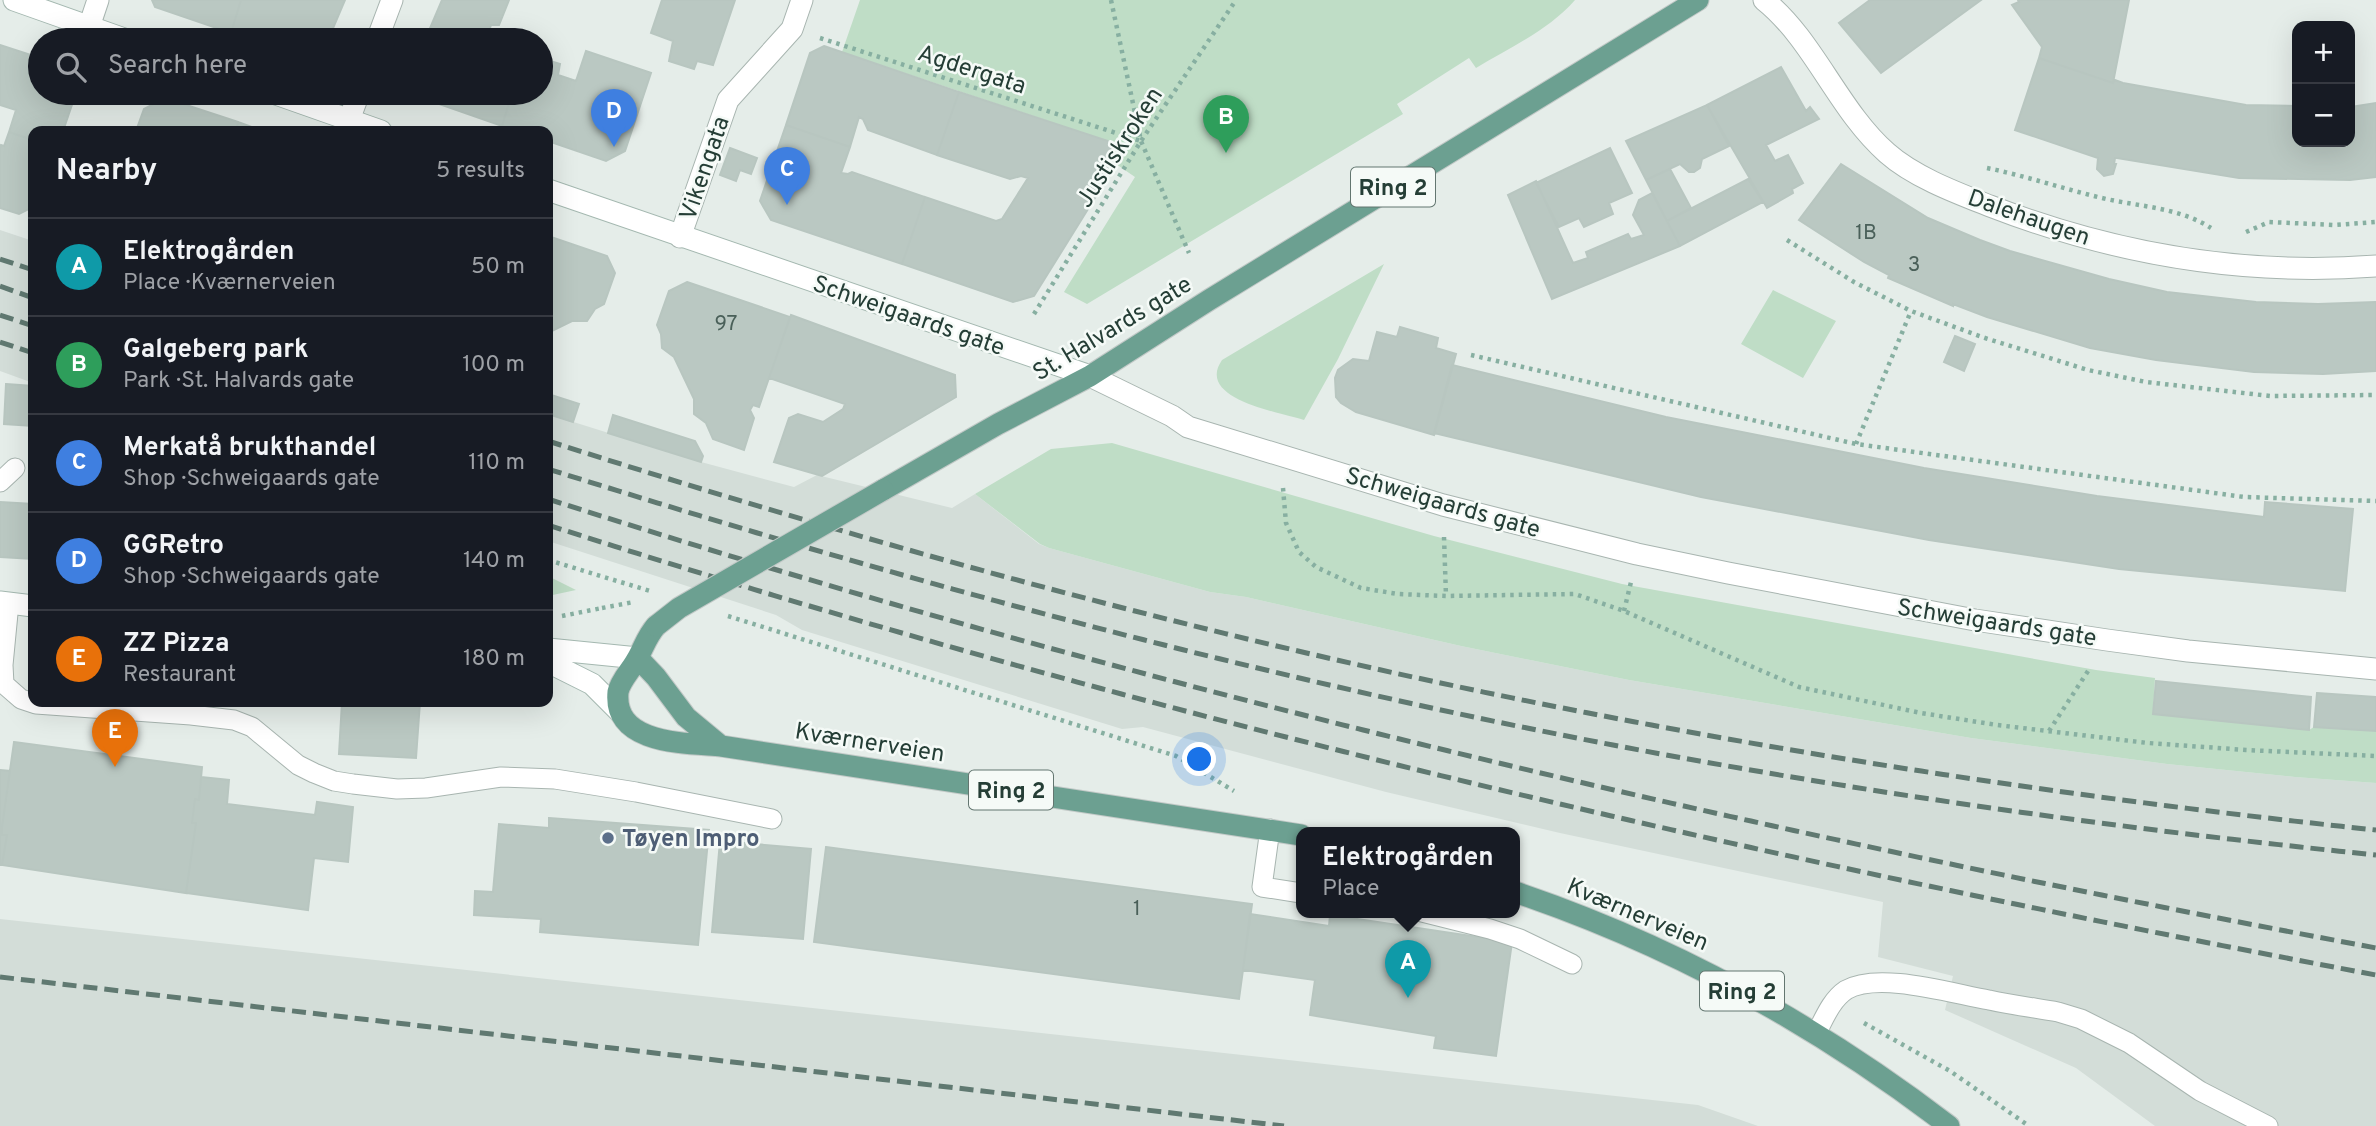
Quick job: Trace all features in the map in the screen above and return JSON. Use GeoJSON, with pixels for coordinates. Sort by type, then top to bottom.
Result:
{"type":"FeatureCollection","features":[{"type":"Feature","properties":{"kind":"main road","name":"St. Halvards gate"},"geometry":{"type":"LineString","coordinates":[[638,658],[648,635],[680,608],[998,424],[1090,376],[1698,0]]}},
{"type":"Feature","properties":{"kind":"main road","name":"Ring 2"},"geometry":{"type":"LineString","coordinates":[[620,712],[618,689],[638,658]]}},
{"type":"Feature","properties":{"kind":"main road"},"geometry":{"type":"LineString","coordinates":[[638,658],[686,717],[721,746]]}},
{"type":"Feature","properties":{"kind":"main road","name":"Kværnerveien"},"geometry":{"type":"LineString","coordinates":[[620,712],[636,730],[659,741],[721,746],[1296,834]]}},
{"type":"Feature","properties":{"kind":"main road","name":"Kværnerveien"},"geometry":{"type":"LineString","coordinates":[[1520,894],[1669,954],[1762,1001],[1902,1090],[1949,1126]]}},
{"type":"Feature","properties":{"kind":"street"},"geometry":{"type":"LineString","coordinates":[[14,0],[92,28]]}},
{"type":"Feature","properties":{"kind":"street"},"geometry":{"type":"LineString","coordinates":[[89,27],[98,0]]}},
{"type":"Feature","properties":{"kind":"street"},"geometry":{"type":"LineString","coordinates":[[382,28],[392,0]]}},
{"type":"Feature","properties":{"kind":"street","name":"Vikengata"},"geometry":{"type":"LineString","coordinates":[[681,237],[728,100],[792,29],[802,0]]}},
{"type":"Feature","properties":{"kind":"street","name":"Dalehaugen"},"geometry":{"type":"LineString","coordinates":[[1764,0],[1787,20],[1823,73],[1876,142],[1901,163],[1955,193],[2088,239],[2175,258],[2248,267],[2342,269],[2376,266]]}},
{"type":"Feature","properties":{"kind":"street"},"geometry":{"type":"LineString","coordinates":[[307,105],[366,126]]}},
{"type":"Feature","properties":{"kind":"street"},"geometry":{"type":"LineString","coordinates":[[349,120],[355,105]]}},
{"type":"Feature","properties":{"kind":"street","name":"Schweigaards gate"},"geometry":{"type":"LineString","coordinates":[[553,192],[1090,376],[1172,416],[1188,427],[1443,505],[1650,557],[1962,617],[2188,651],[2376,669]]}},
{"type":"Feature","properties":{"kind":"street"},"geometry":{"type":"LineString","coordinates":[[4,603],[28,605]]}},
{"type":"Feature","properties":{"kind":"street"},"geometry":{"type":"LineString","coordinates":[[553,650],[638,658]]}},
{"type":"Feature","properties":{"kind":"street"},"geometry":{"type":"LineString","coordinates":[[553,664],[592,684],[620,712]]}},
{"type":"Feature","properties":{"kind":"lane"},"geometry":{"type":"LineString","coordinates":[[0,482],[15,468]]}},
{"type":"Feature","properties":{"kind":"lane"},"geometry":{"type":"LineString","coordinates":[[4,603],[4,684],[21,699],[28,701]]}},
{"type":"Feature","properties":{"kind":"lane"},"geometry":{"type":"LineString","coordinates":[[78,707],[234,720],[252,727],[298,765],[334,781],[397,789],[426,788],[501,777],[555,779],[772,819]]}},
{"type":"Feature","properties":{"kind":"lane"},"geometry":{"type":"LineString","coordinates":[[1270,829],[1262,887],[1296,892]]}},
{"type":"Feature","properties":{"kind":"lane"},"geometry":{"type":"LineString","coordinates":[[1446,918],[1520,939],[1572,964]]}},
{"type":"Feature","properties":{"kind":"lane"},"geometry":{"type":"LineString","coordinates":[[1816,1034],[1831,1005],[1840,995],[1856,986],[1869,983],[1914,985],[2058,1012],[2081,1019],[2129,1043],[2200,1091],[2268,1126]]}},
{"type":"Feature","properties":{"kind":"path"},"geometry":{"type":"LineString","coordinates":[[1111,0],[1141,141],[1189,253]]}},
{"type":"Feature","properties":{"kind":"path","name":"Justiskroken"},"geometry":{"type":"LineString","coordinates":[[1034,314],[1141,141],[1236,0]]}},
{"type":"Feature","properties":{"kind":"path","name":"Agdergata"},"geometry":{"type":"LineString","coordinates":[[792,29],[1141,141]]}},
{"type":"Feature","properties":{"kind":"path"},"geometry":{"type":"LineString","coordinates":[[1976,166],[2107,200],[2159,208],[2195,218],[2220,232]]}},
{"type":"Feature","properties":{"kind":"path"},"geometry":{"type":"LineString","coordinates":[[2236,234],[2269,222],[2335,225],[2376,222]]}},
{"type":"Feature","properties":{"kind":"path"},"geometry":{"type":"LineString","coordinates":[[1787,240],[1854,282],[1911,311],[2035,355],[2088,369],[2146,382],[2270,396],[2376,394]]}},
{"type":"Feature","properties":{"kind":"path"},"geometry":{"type":"LineString","coordinates":[[1856,444],[1911,311]]}},
{"type":"Feature","properties":{"kind":"path"},"geometry":{"type":"LineString","coordinates":[[1471,355],[1856,444],[2244,497],[2376,501]]}},
{"type":"Feature","properties":{"kind":"path"},"geometry":{"type":"LineString","coordinates":[[1283,484],[1286,523],[1299,552],[1315,567],[1361,588],[1398,594],[1446,596],[1560,593],[1583,596],[1800,687],[1921,713],[2010,727],[2148,743],[2376,756]]}},
{"type":"Feature","properties":{"kind":"path"},"geometry":{"type":"LineString","coordinates":[[1443,505],[1446,596]]}},
{"type":"Feature","properties":{"kind":"path"},"geometry":{"type":"LineString","coordinates":[[553,561],[660,594]]}},
{"type":"Feature","properties":{"kind":"path"},"geometry":{"type":"LineString","coordinates":[[559,617],[602,608]]}},
{"type":"Feature","properties":{"kind":"path"},"geometry":{"type":"LineString","coordinates":[[723,614],[1176,756],[1241,795]]}},
{"type":"Feature","properties":{"kind":"path"},"geometry":{"type":"LineString","coordinates":[[1857,1020],[1950,1071],[2029,1126]]}},
{"type":"Feature","properties":{"kind":"shaded area"},"geometry":{"type":"Polygon","coordinates":[[[0,230],[28,239],[28,381],[0,371],[0,230]]]}},
{"type":"Feature","properties":{"kind":"shaded area"},"geometry":{"type":"Polygon","coordinates":[[[553,416],[701,462],[794,487],[817,475],[952,508],[975,494],[1039,544],[1049,548],[1210,592],[1246,597],[1461,646],[1629,680],[1971,738],[2167,764],[2376,783],[2376,1126],[2155,1126],[2076,1068],[1945,1010],[1953,976],[1878,957],[1883,902],[1560,833],[1386,792],[1143,727],[1122,729],[802,630],[776,615],[553,543],[553,416]]]}},
{"type":"Feature","properties":{"kind":"shaded area"},"geometry":{"type":"Polygon","coordinates":[[[0,919],[1698,1105],[1758,1126],[0,1126],[0,919]]]}},
{"type":"Feature","properties":{"kind":"green space"},"geometry":{"type":"Polygon","coordinates":[[[860,0],[1575,0],[1565,11],[1528,38],[1476,68],[1469,58],[1397,104],[1403,114],[1087,304],[1064,292],[1135,177],[1116,164],[1108,141],[842,52],[860,0]]]}},
{"type":"Feature","properties":{"kind":"green space"},"geometry":{"type":"Polygon","coordinates":[[[1384,264],[1338,359],[1304,420],[1244,402],[1229,394],[1220,385],[1217,373],[1222,360],[1384,264]]]}},
{"type":"Feature","properties":{"kind":"green space"},"geometry":{"type":"Polygon","coordinates":[[[1773,290],[1836,321],[1803,378],[1741,344],[1773,290]]]}},
{"type":"Feature","properties":{"kind":"green space"},"geometry":{"type":"Polygon","coordinates":[[[1112,443],[1434,536],[1622,584],[2096,670],[2155,678],[2153,713],[2309,730],[2314,727],[2376,731],[2376,783],[2167,764],[1971,738],[1629,680],[1461,646],[1246,597],[1210,592],[1049,548],[975,494],[1051,449],[1112,443]]]}},
{"type":"Feature","properties":{"kind":"green space"},"geometry":{"type":"Polygon","coordinates":[[[553,578],[576,590],[553,595],[553,578]]]}},
{"type":"Feature","properties":{"kind":"building"},"geometry":{"type":"Polygon","coordinates":[[[152,0],[241,0],[233,28],[216,28],[155,7],[152,0]]]}},
{"type":"Feature","properties":{"kind":"building"},"geometry":{"type":"Polygon","coordinates":[[[241,0],[345,0],[333,28],[233,28],[241,0]]]}},
{"type":"Feature","properties":{"kind":"building"},"geometry":{"type":"Polygon","coordinates":[[[442,0],[509,0],[499,25],[491,25],[490,28],[430,28],[442,0]]]}},
{"type":"Feature","properties":{"kind":"building"},"geometry":{"type":"Polygon","coordinates":[[[662,0],[735,0],[713,65],[697,61],[694,69],[669,61],[673,41],[651,33],[662,0]]]}},
{"type":"Feature","properties":{"kind":"building"},"geometry":{"type":"Polygon","coordinates":[[[1870,0],[1981,0],[1881,73],[1839,23],[1870,0]]]}},
{"type":"Feature","properties":{"kind":"building"},"geometry":{"type":"Polygon","coordinates":[[[2018,0],[2129,0],[2113,83],[2039,58],[2042,47],[2012,5],[2019,2],[2018,0]]]}},
{"type":"Feature","properties":{"kind":"building"},"geometry":{"type":"Polygon","coordinates":[[[0,45],[28,54],[28,105],[72,105],[65,126],[28,126],[28,138],[9,132],[16,110],[0,105],[0,45]]]}},
{"type":"Feature","properties":{"kind":"building"},"geometry":{"type":"Polygon","coordinates":[[[824,46],[959,92],[937,155],[868,130],[863,119],[859,117],[850,147],[786,125],[810,53],[824,46]]]}},
{"type":"Feature","properties":{"kind":"building"},"geometry":{"type":"Polygon","coordinates":[[[586,51],[651,73],[625,151],[606,161],[553,143],[553,126],[502,126],[508,105],[553,105],[553,62],[560,64],[558,75],[576,81],[586,51]]]}},
{"type":"Feature","properties":{"kind":"building"},"geometry":{"type":"Polygon","coordinates":[[[2039,58],[2113,83],[2115,80],[2246,105],[2292,106],[2292,147],[2355,147],[2355,106],[2376,103],[2376,177],[2350,180],[2239,178],[2117,158],[2113,174],[2104,176],[2097,169],[2098,158],[2015,130],[2039,58]]]}},
{"type":"Feature","properties":{"kind":"building"},"geometry":{"type":"Polygon","coordinates":[[[1781,67],[1806,111],[1810,107],[1819,119],[1766,145],[1775,161],[1788,155],[1803,183],[1792,189],[1793,193],[1767,208],[1707,105],[1781,67]]]}},
{"type":"Feature","properties":{"kind":"building"},"geometry":{"type":"Polygon","coordinates":[[[959,92],[1108,141],[1116,164],[1034,296],[1013,302],[902,264],[925,197],[996,221],[1002,219],[1028,178],[1021,176],[1010,179],[937,155],[959,92]]]}},
{"type":"Feature","properties":{"kind":"building"},"geometry":{"type":"Polygon","coordinates":[[[152,105],[186,105],[238,122],[237,126],[138,126],[144,109],[152,105]]]}},
{"type":"Feature","properties":{"kind":"building"},"geometry":{"type":"Polygon","coordinates":[[[442,105],[508,105],[502,126],[442,105]]]}},
{"type":"Feature","properties":{"kind":"building"},"geometry":{"type":"Polygon","coordinates":[[[1707,105],[1729,146],[1702,159],[1700,168],[1694,172],[1689,172],[1680,164],[1646,180],[1626,141],[1707,105]]]}},
{"type":"Feature","properties":{"kind":"building"},"geometry":{"type":"Polygon","coordinates":[[[786,125],[850,147],[841,173],[852,172],[925,197],[902,264],[771,220],[760,201],[786,125]]]}},
{"type":"Feature","properties":{"kind":"building"},"geometry":{"type":"Polygon","coordinates":[[[9,132],[28,138],[28,210],[19,214],[0,208],[0,148],[1,145],[4,146],[9,132]]]}},
{"type":"Feature","properties":{"kind":"building"},"geometry":{"type":"Polygon","coordinates":[[[730,148],[757,158],[751,174],[740,170],[736,181],[720,175],[730,148]]]}},
{"type":"Feature","properties":{"kind":"building"},"geometry":{"type":"Polygon","coordinates":[[[1610,148],[1632,193],[1609,203],[1613,214],[1584,227],[1579,218],[1559,227],[1536,183],[1610,148]]]}},
{"type":"Feature","properties":{"kind":"building"},"geometry":{"type":"Polygon","coordinates":[[[1841,164],[1928,218],[2010,251],[2109,279],[2167,292],[2256,302],[2376,302],[2376,371],[2323,374],[2254,372],[2156,360],[2090,348],[1953,306],[1888,278],[1889,275],[1799,220],[1841,164]]]}},
{"type":"Feature","properties":{"kind":"building"},"geometry":{"type":"Polygon","coordinates":[[[1670,169],[1691,208],[1667,221],[1646,180],[1670,169]]]}},
{"type":"Feature","properties":{"kind":"building"},"geometry":{"type":"Polygon","coordinates":[[[1748,179],[1763,202],[1680,246],[1667,221],[1748,179]]]}},
{"type":"Feature","properties":{"kind":"building"},"geometry":{"type":"Polygon","coordinates":[[[1536,181],[1573,263],[1588,258],[1586,252],[1628,234],[1631,239],[1644,235],[1633,215],[1639,200],[1652,193],[1680,246],[1552,299],[1508,195],[1536,181]]]}},
{"type":"Feature","properties":{"kind":"building"},"geometry":{"type":"Polygon","coordinates":[[[553,238],[607,256],[615,273],[604,304],[595,309],[587,321],[572,321],[553,330],[553,238]]]}},
{"type":"Feature","properties":{"kind":"building"},"geometry":{"type":"Polygon","coordinates":[[[687,282],[790,317],[759,407],[753,405],[750,410],[754,418],[744,450],[713,439],[706,423],[694,414],[694,399],[674,357],[662,348],[657,325],[669,291],[687,282]]]}},
{"type":"Feature","properties":{"kind":"building"},"geometry":{"type":"Polygon","coordinates":[[[791,315],[955,375],[956,397],[822,476],[774,462],[789,418],[798,414],[823,422],[843,409],[845,404],[769,378],[791,315]]]}},
{"type":"Feature","properties":{"kind":"building"},"geometry":{"type":"Polygon","coordinates":[[[1400,327],[1438,338],[1436,348],[1456,354],[1434,435],[1356,412],[1336,397],[1335,378],[1338,370],[1353,359],[1369,361],[1377,332],[1397,337],[1400,327]]]}},
{"type":"Feature","properties":{"kind":"building"},"geometry":{"type":"Polygon","coordinates":[[[1955,336],[1975,344],[1964,371],[1944,362],[1955,336]]]}},
{"type":"Feature","properties":{"kind":"building"},"geometry":{"type":"Polygon","coordinates":[[[1452,365],[1666,417],[1924,468],[2097,496],[2264,517],[2265,502],[2353,509],[2345,591],[2119,569],[1929,540],[1701,497],[1434,433],[1452,365]]]}},
{"type":"Feature","properties":{"kind":"building"},"geometry":{"type":"Polygon","coordinates":[[[6,384],[28,386],[28,426],[4,424],[6,384]]]}},
{"type":"Feature","properties":{"kind":"building"},"geometry":{"type":"Polygon","coordinates":[[[553,396],[579,404],[573,422],[553,416],[553,396]]]}},
{"type":"Feature","properties":{"kind":"building"},"geometry":{"type":"Polygon","coordinates":[[[613,415],[695,441],[703,456],[701,462],[608,433],[613,415]]]}},
{"type":"Feature","properties":{"kind":"building"},"geometry":{"type":"Polygon","coordinates":[[[0,502],[28,504],[28,559],[0,557],[0,502]]]}},
{"type":"Feature","properties":{"kind":"building"},"geometry":{"type":"Polygon","coordinates":[[[2156,681],[2311,697],[2309,730],[2153,714],[2156,681]]]}},
{"type":"Feature","properties":{"kind":"building"},"geometry":{"type":"Polygon","coordinates":[[[2317,693],[2376,697],[2376,731],[2314,727],[2317,693]]]}},
{"type":"Feature","properties":{"kind":"building"},"geometry":{"type":"Polygon","coordinates":[[[342,707],[420,707],[416,758],[339,754],[342,707]]]}},
{"type":"Feature","properties":{"kind":"building"},"geometry":{"type":"Polygon","coordinates":[[[14,742],[202,767],[199,800],[195,799],[192,823],[196,823],[186,893],[2,865],[7,835],[2,835],[2,827],[14,742]]]}},
{"type":"Feature","properties":{"kind":"building"},"geometry":{"type":"Polygon","coordinates":[[[0,770],[10,771],[2,827],[2,835],[7,835],[2,865],[0,865],[0,770]]]}},
{"type":"Feature","properties":{"kind":"building"},"geometry":{"type":"Polygon","coordinates":[[[201,777],[229,780],[227,804],[315,815],[317,802],[353,807],[348,862],[314,858],[308,910],[186,893],[196,823],[192,823],[195,799],[199,800],[201,777]]]}},
{"type":"Feature","properties":{"kind":"building"},"geometry":{"type":"Polygon","coordinates":[[[549,818],[709,830],[698,945],[540,932],[541,919],[474,915],[475,891],[493,892],[499,824],[549,828],[549,818]]]}},
{"type":"Feature","properties":{"kind":"building"},"geometry":{"type":"Polygon","coordinates":[[[720,841],[811,849],[803,939],[712,932],[720,841]]]}},
{"type":"Feature","properties":{"kind":"building"},"geometry":{"type":"Polygon","coordinates":[[[826,847],[1252,904],[1239,999],[814,942],[826,847]]]}},
{"type":"Feature","properties":{"kind":"building"},"geometry":{"type":"Polygon","coordinates":[[[1250,914],[1329,926],[1330,918],[1350,918],[1512,942],[1496,1056],[1434,1048],[1436,1036],[1310,1015],[1315,980],[1243,970],[1250,914]]]}},
{"type":"Feature","properties":{"kind":"railway"},"geometry":{"type":"LineString","coordinates":[[0,259],[28,268]]}},
{"type":"Feature","properties":{"kind":"railway"},"geometry":{"type":"LineString","coordinates":[[0,286],[28,296]]}},
{"type":"Feature","properties":{"kind":"railway"},"geometry":{"type":"LineString","coordinates":[[0,315],[28,324]]}},
{"type":"Feature","properties":{"kind":"railway"},"geometry":{"type":"LineString","coordinates":[[0,342],[28,351]]}},
{"type":"Feature","properties":{"kind":"railway"},"geometry":{"type":"LineString","coordinates":[[553,443],[781,513],[1017,580],[1254,641],[1493,694],[1713,736],[1933,773],[2154,804],[2376,830]]}},
{"type":"Feature","properties":{"kind":"railway"},"geometry":{"type":"LineString","coordinates":[[553,471],[811,549],[1076,622],[1478,718],[1613,745],[1898,794],[2184,834],[2376,855]]}},
{"type":"Feature","properties":{"kind":"railway"},"geometry":{"type":"LineString","coordinates":[[553,501],[773,569],[999,634],[1226,695],[1455,752],[1914,856],[2376,948]]}},
{"type":"Feature","properties":{"kind":"railway"},"geometry":{"type":"LineString","coordinates":[[553,527],[773,595],[999,660],[1226,722],[1455,779],[1914,883],[2376,975]]}},
{"type":"Feature","properties":{"kind":"railway"},"geometry":{"type":"LineString","coordinates":[[0,977],[1284,1126]]}},
{"type":"Feature","properties":{"kind":"place","name":"GGRetro"},"geometry":{"type":"Point","coordinates":[614,147]}},
{"type":"Feature","properties":{"kind":"place","name":"Galgeberg park"},"geometry":{"type":"Point","coordinates":[1226,153]}},
{"type":"Feature","properties":{"kind":"place","name":"Merkatå brukthandel"},"geometry":{"type":"Point","coordinates":[787,205]}},
{"type":"Feature","properties":{"kind":"place","name":"ZZ Pizza"},"geometry":{"type":"Point","coordinates":[115,767]}},
{"type":"Feature","properties":{"kind":"place","name":"Tøyen Impro"},"geometry":{"type":"Point","coordinates":[608,838]}},
{"type":"Feature","properties":{"kind":"place","name":"Elektrogården"},"geometry":{"type":"Point","coordinates":[1408,998]}}]}
